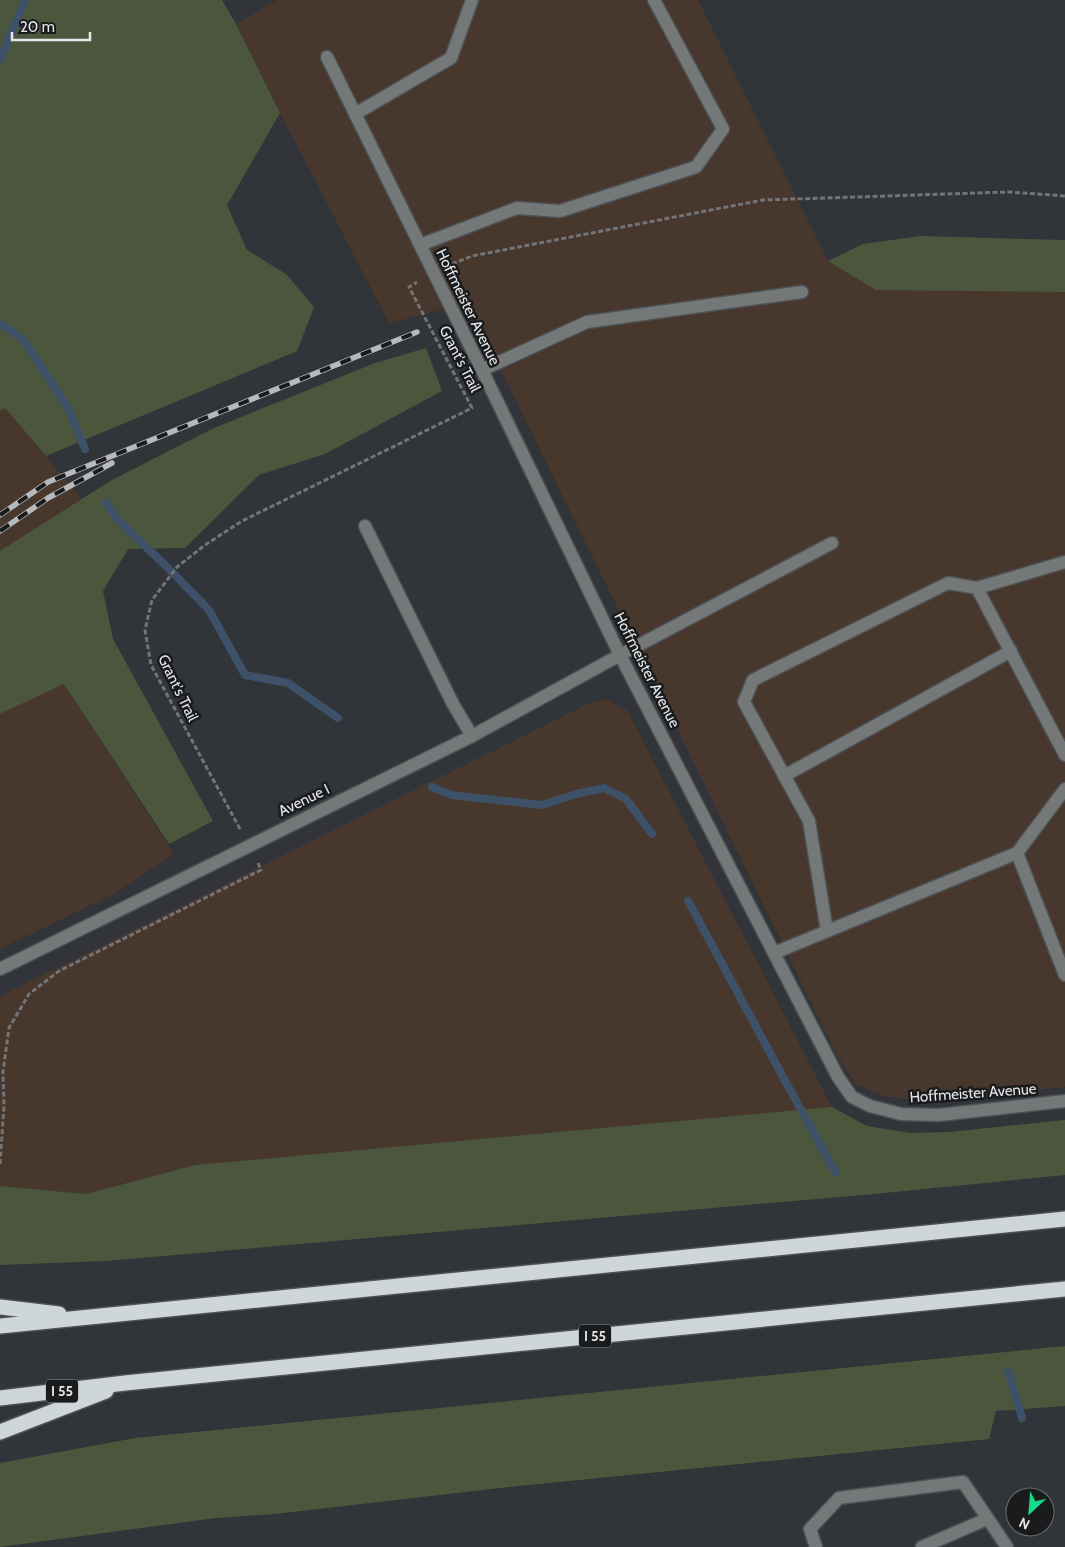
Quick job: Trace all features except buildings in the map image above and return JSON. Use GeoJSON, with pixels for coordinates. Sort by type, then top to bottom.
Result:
{"type":"FeatureCollection","features":[{"type":"Feature","properties":{"kind":"highway"},"geometry":{"type":"LineString","coordinates":[[0,1326],[1065,1219]]}},
{"type":"Feature","properties":{"kind":"highway","name":"I 55"},"geometry":{"type":"LineString","coordinates":[[0,1398],[125,1383],[1065,1289]]}},
{"type":"Feature","properties":{"kind":"highway"},"geometry":{"type":"LineString","coordinates":[[0,1307],[88,1318]]}},
{"type":"Feature","properties":{"kind":"highway"},"geometry":{"type":"LineString","coordinates":[[0,1432],[125,1383]]}},
{"type":"Feature","properties":{"kind":"street"},"geometry":{"type":"LineString","coordinates":[[354,114],[451,58],[472,0]]}},
{"type":"Feature","properties":{"kind":"street"},"geometry":{"type":"LineString","coordinates":[[420,245],[517,208],[560,211],[696,167],[723,129],[654,0]]}},
{"type":"Feature","properties":{"kind":"street","name":"Hoffmeister Avenue"},"geometry":{"type":"LineString","coordinates":[[327,57],[620,655],[838,1078],[852,1097],[870,1106],[901,1114],[939,1115],[1065,1102]]}},
{"type":"Feature","properties":{"kind":"street"},"geometry":{"type":"LineString","coordinates":[[482,370],[587,322],[802,292]]}},
{"type":"Feature","properties":{"kind":"street"},"geometry":{"type":"LineString","coordinates":[[365,526],[454,704],[472,736]]}},
{"type":"Feature","properties":{"kind":"street","name":"Avenue I"},"geometry":{"type":"LineString","coordinates":[[0,969],[472,736],[832,543]]}},
{"type":"Feature","properties":{"kind":"street"},"geometry":{"type":"LineString","coordinates":[[827,931],[809,821],[744,702],[753,680],[948,583],[977,588],[1065,562]]}},
{"type":"Feature","properties":{"kind":"street"},"geometry":{"type":"LineString","coordinates":[[977,588],[1065,754]]}},
{"type":"Feature","properties":{"kind":"street"},"geometry":{"type":"LineString","coordinates":[[784,776],[1011,651]]}},
{"type":"Feature","properties":{"kind":"street"},"geometry":{"type":"LineString","coordinates":[[774,953],[1017,852],[1065,789]]}},
{"type":"Feature","properties":{"kind":"street"},"geometry":{"type":"LineString","coordinates":[[1017,852],[1065,974]]}},
{"type":"Feature","properties":{"kind":"street"},"geometry":{"type":"LineString","coordinates":[[816,1547],[810,1529],[839,1498],[963,1482],[1007,1547]]}},
{"type":"Feature","properties":{"kind":"street"},"geometry":{"type":"LineString","coordinates":[[922,1547],[987,1519]]}},
{"type":"Feature","properties":{"kind":"path"},"geometry":{"type":"LineString","coordinates":[[472,256],[763,200],[1009,192],[1065,196]]}},
{"type":"Feature","properties":{"kind":"path","name":"Grant's Trail"},"geometry":{"type":"LineString","coordinates":[[0,1164],[4,1106],[3,1072],[9,1028],[29,994],[58,972],[261,870],[223,796],[151,665],[145,630],[152,600],[177,567],[205,545],[242,521],[472,408],[410,287],[433,272]]}},
{"type":"Feature","properties":{"kind":"shaded area"},"geometry":{"type":"Polygon","coordinates":[[[277,0],[698,0],[828,261],[1065,292],[1065,1087],[921,1101],[888,1097],[856,1085],[838,1057],[468,303],[389,323],[236,24],[277,0]]]}},
{"type":"Feature","properties":{"kind":"shaded area"},"geometry":{"type":"Polygon","coordinates":[[[5,408],[82,499],[0,551],[0,411],[5,408]]]}},
{"type":"Feature","properties":{"kind":"shaded area"},"geometry":{"type":"Polygon","coordinates":[[[64,684],[174,854],[114,894],[0,949],[0,714],[64,684]]]}},
{"type":"Feature","properties":{"kind":"shaded area"},"geometry":{"type":"Polygon","coordinates":[[[605,699],[627,710],[832,1107],[195,1165],[86,1194],[0,1186],[0,996],[585,705],[605,699]]]}},
{"type":"Feature","properties":{"kind":"green space"},"geometry":{"type":"Polygon","coordinates":[[[0,0],[222,0],[280,113],[227,205],[247,250],[286,274],[314,307],[297,351],[46,456],[5,408],[0,411],[0,0]]]}},
{"type":"Feature","properties":{"kind":"green space"},"geometry":{"type":"Polygon","coordinates":[[[920,236],[1065,240],[1065,292],[876,290],[828,261],[863,244],[920,236]]]}},
{"type":"Feature","properties":{"kind":"green space"},"geometry":{"type":"Polygon","coordinates":[[[426,348],[442,391],[325,454],[259,475],[185,548],[128,549],[103,591],[113,639],[213,821],[169,844],[64,684],[0,714],[0,551],[110,481],[214,428],[375,363],[426,348]]]}},
{"type":"Feature","properties":{"kind":"green space"},"geometry":{"type":"Polygon","coordinates":[[[832,1107],[867,1126],[910,1133],[949,1132],[1065,1120],[1065,1175],[874,1194],[106,1261],[0,1265],[0,1186],[86,1194],[195,1165],[832,1107]]]}},
{"type":"Feature","properties":{"kind":"green space"},"geometry":{"type":"Polygon","coordinates":[[[1065,1346],[1065,1406],[996,1411],[989,1439],[509,1487],[275,1514],[216,1518],[0,1547],[0,1463],[135,1438],[1065,1346]]]}},
{"type":"Feature","properties":{"kind":"waterway"},"geometry":{"type":"LineString","coordinates":[[0,60],[25,0]]}},
{"type":"Feature","properties":{"kind":"waterway"},"geometry":{"type":"LineString","coordinates":[[0,324],[23,339],[68,408],[85,449]]}},
{"type":"Feature","properties":{"kind":"waterway"},"geometry":{"type":"LineString","coordinates":[[106,503],[117,519],[209,610],[245,675],[288,683],[338,718]]}},
{"type":"Feature","properties":{"kind":"waterway"},"geometry":{"type":"LineString","coordinates":[[432,787],[451,795],[542,805],[576,794],[604,788],[626,799],[652,834]]}},
{"type":"Feature","properties":{"kind":"waterway"},"geometry":{"type":"LineString","coordinates":[[688,901],[836,1173]]}},
{"type":"Feature","properties":{"kind":"waterway"},"geometry":{"type":"LineString","coordinates":[[1008,1371],[1022,1418]]}},
{"type":"Feature","properties":{"kind":"railway"},"geometry":{"type":"LineString","coordinates":[[0,515],[48,482],[417,332]]}},
{"type":"Feature","properties":{"kind":"railway"},"geometry":{"type":"LineString","coordinates":[[0,531],[48,498],[112,463]]}}]}
